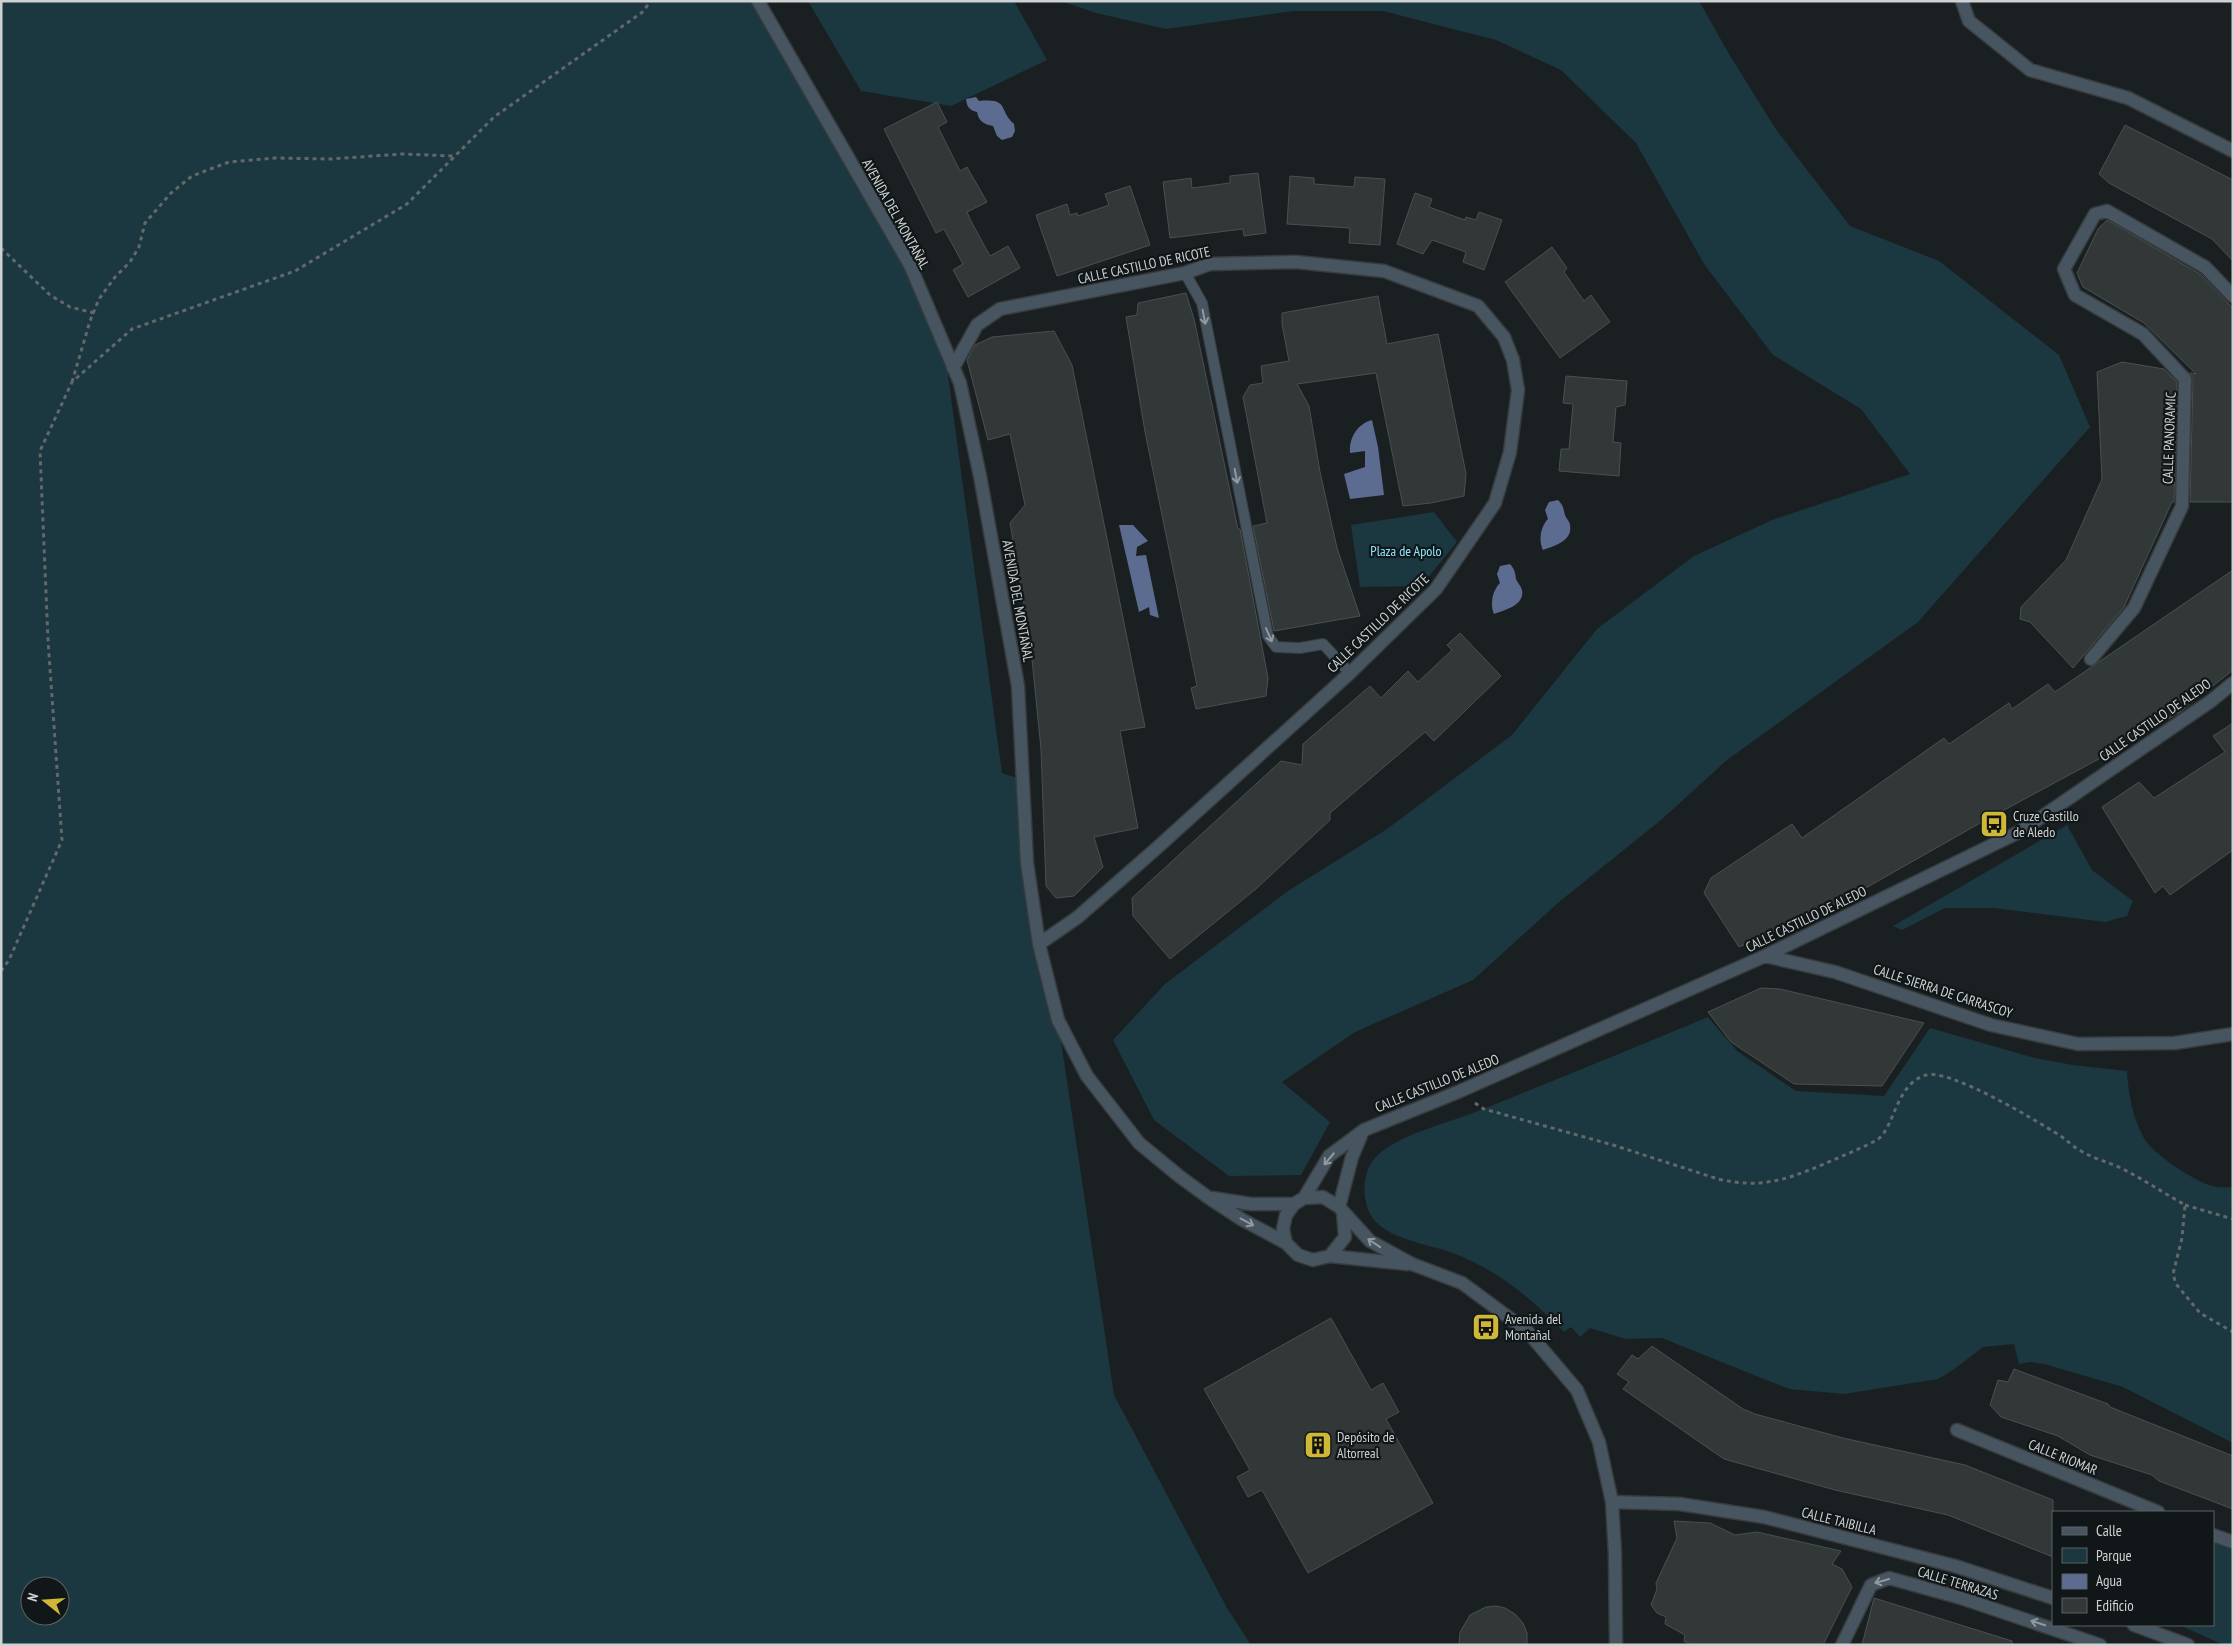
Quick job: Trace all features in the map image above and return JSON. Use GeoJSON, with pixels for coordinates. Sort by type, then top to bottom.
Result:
{"type":"FeatureCollection","features":[{"type":"Feature","properties":{"kind":"street","name":"AVENIDA DEL MONTAÑAL"},"geometry":{"type":"LineString","coordinates":[[758,1],[910,265],[960,383],[980,476],[1018,686],[1027,864],[1039,944],[1058,1020],[1087,1076],[1139,1143],[1209,1198],[1242,1219],[1286,1242]]}},
{"type":"Feature","properties":{"kind":"street"},"geometry":{"type":"LineString","coordinates":[[1962,1],[1969,21],[2030,70],[2128,98],[2233,150]]}},
{"type":"Feature","properties":{"kind":"street","name":"CALLE PANORAMIC"},"geometry":{"type":"LineString","coordinates":[[2091,659],[2134,608],[2182,506],[2185,379],[2144,334],[2075,295],[2064,269],[2095,214],[2108,211],[2205,267],[2233,296]]}},
{"type":"Feature","properties":{"kind":"street","name":"CALLE CASTILLO DE RICOTE"},"geometry":{"type":"LineString","coordinates":[[953,368],[977,324],[1000,310],[1185,273],[1210,264],[1296,262],[1384,272],[1478,306],[1504,336],[1513,360],[1518,390],[1510,452],[1494,504],[1436,589],[1350,673],[1143,860],[1078,916],[1039,944]]}},
{"type":"Feature","properties":{"kind":"street","name":"CALLE CASTILLO DE ALEDO"},"geometry":{"type":"LineString","coordinates":[[1299,1201],[1329,1156],[1364,1130],[1458,1092],[1765,956],[2021,831],[2211,701],[2233,683]]}},
{"type":"Feature","properties":{"kind":"street","name":"CALLE SIERRA DE CARRASCOY"},"geometry":{"type":"LineString","coordinates":[[1765,956],[1835,972],[1991,1025],[2078,1044],[2175,1043],[2233,1034]]}},
{"type":"Feature","properties":{"kind":"street","name":"CALLE CASTILLO DE ALEDO"},"geometry":{"type":"LineString","coordinates":[[1341,1210],[1352,1157],[1364,1130]]}},
{"type":"Feature","properties":{"kind":"street"},"geometry":{"type":"LineString","coordinates":[[1412,1264],[1330,1256],[1313,1260],[1298,1255],[1286,1242],[1283,1229],[1286,1215],[1299,1201],[1323,1197],[1341,1210],[1370,1241],[1412,1264],[1462,1283],[1527,1331],[1577,1390],[1600,1442],[1612,1502],[1615,1554],[1616,1645]]}},
{"type":"Feature","properties":{"kind":"street","name":"AVENIDA DEL MONTAÑAL"},"geometry":{"type":"LineString","coordinates":[[1209,1198],[1251,1204],[1299,1201]]}},
{"type":"Feature","properties":{"kind":"street"},"geometry":{"type":"LineString","coordinates":[[1330,1256],[1345,1237],[1341,1210]]}},
{"type":"Feature","properties":{"kind":"street","name":"CALLE RIOMAR"},"geometry":{"type":"LineString","coordinates":[[1957,1430],[2156,1511]]}},
{"type":"Feature","properties":{"kind":"street","name":"CALLE TAIBILLA"},"geometry":{"type":"LineString","coordinates":[[1612,1502],[1680,1504],[1764,1517],[1955,1566],[2052,1598]]}},
{"type":"Feature","properties":{"kind":"street"},"geometry":{"type":"LineString","coordinates":[[2214,1535],[2233,1542]]}},
{"type":"Feature","properties":{"kind":"street","name":"CALLE TERRAZAS"},"geometry":{"type":"LineString","coordinates":[[1842,1645],[1871,1585],[1889,1578],[1961,1598],[2100,1645]]}},
{"type":"Feature","properties":{"kind":"street"},"geometry":{"type":"LineString","coordinates":[[2141,1626],[2162,1629],[2188,1645]]}},
{"type":"Feature","properties":{"kind":"lane"},"geometry":{"type":"LineString","coordinates":[[1185,273],[1202,303],[1268,636],[1276,647],[1300,648],[1323,644],[1350,673]]}},
{"type":"Feature","properties":{"kind":"path"},"geometry":{"type":"LineString","coordinates":[[72,382],[132,329],[295,272],[407,204],[494,117],[644,11],[650,1]]}},
{"type":"Feature","properties":{"kind":"path"},"geometry":{"type":"LineString","coordinates":[[1,971],[10,960],[62,840],[48,640],[40,451],[72,382],[100,299],[115,277],[130,262],[139,246],[145,223],[171,193],[192,176],[229,162],[275,158],[330,159],[402,154],[454,156]]}},
{"type":"Feature","properties":{"kind":"path"},"geometry":{"type":"LineString","coordinates":[[1,248],[50,295],[70,306],[94,313]]}},
{"type":"Feature","properties":{"kind":"path"},"geometry":{"type":"LineString","coordinates":[[1458,1092],[1484,1109],[1613,1145],[1718,1179],[1758,1184],[1783,1180],[1798,1175],[1877,1140],[1882,1136],[1897,1103],[1911,1084],[1927,1074],[1937,1074],[1963,1082],[1985,1093],[2060,1136],[2079,1150],[2122,1168],[2186,1205],[2233,1219]]}},
{"type":"Feature","properties":{"kind":"path"},"geometry":{"type":"LineString","coordinates":[[2186,1205],[2182,1238],[2173,1274],[2176,1284],[2200,1313],[2233,1332]]}},
{"type":"Feature","properties":{"kind":"green space"},"geometry":{"type":"Polygon","coordinates":[[[1,1],[758,1],[941,324],[1002,773],[1023,780],[1026,846],[1055,1001],[1114,1395],[1227,1608],[1251,1645],[1,1645],[1,1]]]}},
{"type":"Feature","properties":{"kind":"green space"},"geometry":{"type":"Polygon","coordinates":[[[808,1],[1014,1],[1047,60],[951,106],[861,91],[808,1]]]}},
{"type":"Feature","properties":{"kind":"green space"},"geometry":{"type":"Polygon","coordinates":[[[1061,1],[1699,1],[1775,128],[1850,226],[1939,261],[2059,355],[2090,427],[1918,622],[1727,760],[1661,820],[1559,902],[1473,980],[1355,1032],[1282,1082],[1330,1122],[1301,1175],[1229,1176],[1154,1120],[1113,1040],[1165,984],[1288,891],[1387,829],[1512,735],[1597,629],[1694,556],[1772,520],[1910,474],[1861,409],[1773,355],[1704,264],[1636,143],[1561,70],[1496,40],[1383,11],[1293,11],[1166,29],[1096,13],[1061,1]]]}},
{"type":"Feature","properties":{"kind":"green space","name":"Plaza de Apolo"},"geometry":{"type":"Polygon","coordinates":[[[1434,512],[1457,542],[1421,586],[1360,587],[1351,525],[1434,512]]]}},
{"type":"Feature","properties":{"kind":"green space"},"geometry":{"type":"Polygon","coordinates":[[[2067,825],[2092,870],[2133,901],[2127,916],[2105,922],[1994,908],[1945,908],[1902,930],[1893,926],[2067,825]]]}},
{"type":"Feature","properties":{"kind":"green space"},"geometry":{"type":"Polygon","coordinates":[[[1708,1017],[1737,1051],[1796,1091],[1884,1096],[1930,1028],[2035,1058],[2073,1065],[2127,1071],[2130,1097],[2140,1131],[2156,1152],[2175,1167],[2196,1179],[2215,1187],[2233,1187],[2233,1443],[2123,1387],[2044,1364],[2030,1362],[2019,1364],[2014,1344],[1983,1347],[1938,1379],[1844,1394],[1789,1389],[1662,1338],[1626,1339],[1590,1328],[1580,1337],[1571,1327],[1564,1332],[1528,1298],[1502,1278],[1458,1255],[1393,1234],[1383,1228],[1370,1215],[1364,1190],[1367,1172],[1375,1158],[1395,1143],[1423,1130],[1478,1111],[1708,1017]]]}},
{"type":"Feature","properties":{"kind":"green space"},"geometry":{"type":"Polygon","coordinates":[[[2214,1540],[2233,1549],[2233,1645],[2224,1645],[2181,1626],[2214,1626],[2214,1540]]]}},
{"type":"Feature","properties":{"kind":"water"},"geometry":{"type":"Polygon","coordinates":[[[976,97],[979,101],[995,101],[1002,106],[1014,124],[1015,131],[1012,137],[1002,140],[997,136],[993,126],[982,122],[977,112],[969,108],[966,99],[976,97]]]}},
{"type":"Feature","properties":{"kind":"water"},"geometry":{"type":"Polygon","coordinates":[[[1372,420],[1378,447],[1384,495],[1350,499],[1344,474],[1365,467],[1365,451],[1350,453],[1351,442],[1358,428],[1372,420]]]}},
{"type":"Feature","properties":{"kind":"water"},"geometry":{"type":"Polygon","coordinates":[[[1558,500],[1570,525],[1569,535],[1562,542],[1543,550],[1541,533],[1548,519],[1545,510],[1549,502],[1558,500]]]}},
{"type":"Feature","properties":{"kind":"water"},"geometry":{"type":"Polygon","coordinates":[[[1119,525],[1133,525],[1148,541],[1137,547],[1136,556],[1146,555],[1159,618],[1150,615],[1149,607],[1139,612],[1119,525]]]}},
{"type":"Feature","properties":{"kind":"water"},"geometry":{"type":"Polygon","coordinates":[[[1510,564],[1514,570],[1522,595],[1520,600],[1513,606],[1494,614],[1492,598],[1500,583],[1497,574],[1500,566],[1510,564]]]}},
{"type":"Feature","properties":{"kind":"building"},"geometry":{"type":"Polygon","coordinates":[[[937,102],[947,122],[938,127],[960,171],[967,167],[987,202],[967,212],[971,221],[990,256],[1008,246],[1020,268],[968,297],[953,270],[963,264],[944,229],[936,233],[884,129],[937,102]]]}},
{"type":"Feature","properties":{"kind":"building"},"geometry":{"type":"Polygon","coordinates":[[[2125,125],[2233,180],[2233,261],[2212,239],[2109,183],[2099,174],[2125,125]]]}},
{"type":"Feature","properties":{"kind":"building"},"geometry":{"type":"Polygon","coordinates":[[[1258,173],[1266,233],[1244,236],[1243,229],[1170,238],[1163,182],[1191,178],[1192,188],[1230,183],[1230,176],[1258,173]]]}},
{"type":"Feature","properties":{"kind":"building"},"geometry":{"type":"Polygon","coordinates":[[[1290,176],[1314,178],[1314,184],[1354,187],[1355,177],[1385,179],[1380,245],[1349,243],[1350,228],[1287,224],[1290,176]]]}},
{"type":"Feature","properties":{"kind":"building"},"geometry":{"type":"Polygon","coordinates":[[[1130,186],[1150,245],[1057,276],[1036,215],[1067,204],[1070,215],[1077,213],[1078,216],[1109,205],[1105,194],[1130,186]]]}},
{"type":"Feature","properties":{"kind":"building"},"geometry":{"type":"Polygon","coordinates":[[[1415,193],[1432,199],[1429,207],[1465,220],[1466,217],[1476,220],[1479,212],[1502,220],[1484,270],[1463,262],[1466,252],[1432,240],[1423,254],[1397,244],[1415,193]]]}},
{"type":"Feature","properties":{"kind":"building"},"geometry":{"type":"Polygon","coordinates":[[[2107,220],[2200,274],[2233,308],[2233,502],[2190,502],[2193,379],[2190,373],[2196,374],[2144,323],[2083,287],[2077,273],[2098,229],[2107,220]]]}},
{"type":"Feature","properties":{"kind":"building"},"geometry":{"type":"Polygon","coordinates":[[[1552,247],[1567,268],[1564,272],[1584,301],[1591,295],[1610,322],[1560,358],[1505,282],[1552,247]]]}},
{"type":"Feature","properties":{"kind":"building"},"geometry":{"type":"Polygon","coordinates":[[[1186,293],[1194,319],[1238,529],[1240,529],[1268,678],[1266,696],[1196,709],[1191,688],[1197,686],[1145,432],[1126,317],[1137,315],[1138,303],[1186,293]]]}},
{"type":"Feature","properties":{"kind":"building"},"geometry":{"type":"Polygon","coordinates":[[[1378,296],[1387,344],[1438,334],[1466,474],[1464,496],[1431,503],[1403,506],[1376,373],[1297,384],[1309,406],[1320,472],[1337,548],[1360,616],[1274,631],[1253,526],[1267,523],[1243,397],[1250,385],[1263,383],[1261,366],[1289,361],[1282,324],[1282,313],[1378,296]]]}},
{"type":"Feature","properties":{"kind":"building"},"geometry":{"type":"Polygon","coordinates":[[[1054,331],[1072,365],[1145,727],[1120,731],[1138,828],[1094,837],[1103,867],[1074,896],[1056,898],[1046,886],[1041,749],[1030,639],[1010,523],[1025,505],[1010,434],[988,440],[967,360],[975,345],[992,337],[1054,331]]]}},
{"type":"Feature","properties":{"kind":"building"},"geometry":{"type":"Polygon","coordinates":[[[2122,362],[2164,369],[2177,382],[2174,502],[2172,502],[2124,607],[2073,668],[2030,622],[2020,619],[2021,607],[2066,560],[2102,479],[2097,372],[2122,362]]]}},
{"type":"Feature","properties":{"kind":"building"},"geometry":{"type":"Polygon","coordinates":[[[1566,376],[1627,381],[1625,405],[1616,407],[1613,442],[1621,443],[1619,476],[1559,471],[1561,449],[1569,449],[1573,404],[1563,403],[1566,376]]]}},
{"type":"Feature","properties":{"kind":"building"},"geometry":{"type":"Polygon","coordinates":[[[2233,570],[2233,670],[2180,712],[2110,753],[1982,822],[1841,902],[1739,947],[1704,893],[1711,878],[1792,824],[1802,838],[1944,738],[1949,744],[2009,703],[2012,709],[2048,684],[2055,692],[2233,570]]]}},
{"type":"Feature","properties":{"kind":"building"},"geometry":{"type":"Polygon","coordinates":[[[1460,633],[1501,676],[1434,741],[1425,732],[1330,813],[1330,820],[1257,888],[1170,959],[1133,916],[1132,898],[1281,761],[1302,765],[1303,744],[1370,686],[1381,698],[1408,671],[1418,682],[1452,650],[1447,645],[1460,633]]]}},
{"type":"Feature","properties":{"kind":"building"},"geometry":{"type":"Polygon","coordinates":[[[2233,723],[2233,850],[2170,895],[2163,886],[2155,893],[2102,807],[2139,782],[2154,798],[2225,752],[2213,736],[2233,723]]]}},
{"type":"Feature","properties":{"kind":"building"},"geometry":{"type":"Polygon","coordinates":[[[1761,988],[1780,989],[1924,1023],[1882,1086],[1794,1084],[1731,1042],[1708,1012],[1761,988]]]}},
{"type":"Feature","properties":{"kind":"building","name":"Depósito de Altorreal"},"geometry":{"type":"Polygon","coordinates":[[[1331,1318],[1371,1390],[1383,1383],[1399,1412],[1386,1419],[1433,1503],[1308,1573],[1262,1490],[1248,1497],[1237,1477],[1250,1470],[1204,1389],[1331,1318]]]}},
{"type":"Feature","properties":{"kind":"building"},"geometry":{"type":"Polygon","coordinates":[[[1652,1346],[1743,1409],[1755,1414],[1843,1438],[1965,1465],[2053,1500],[2052,1557],[1948,1515],[1835,1490],[1724,1459],[1623,1389],[1629,1382],[1617,1374],[1632,1355],[1638,1359],[1652,1346]]]}},
{"type":"Feature","properties":{"kind":"building"},"geometry":{"type":"Polygon","coordinates":[[[2014,1369],[2108,1404],[2110,1407],[2233,1456],[2233,1509],[2159,1481],[2152,1475],[2090,1455],[2058,1436],[2001,1417],[1990,1405],[1998,1380],[2008,1382],[2014,1369]]]}},
{"type":"Feature","properties":{"kind":"building"},"geometry":{"type":"Polygon","coordinates":[[[1674,1521],[1710,1523],[1735,1535],[1757,1532],[1841,1551],[1832,1564],[1842,1569],[1852,1587],[1823,1645],[1692,1645],[1684,1641],[1685,1635],[1665,1624],[1666,1617],[1657,1613],[1651,1605],[1657,1589],[1656,1583],[1677,1538],[1674,1521]]]}},
{"type":"Feature","properties":{"kind":"building"},"geometry":{"type":"Polygon","coordinates":[[[1874,1598],[2012,1641],[2012,1645],[1862,1645],[1874,1598]]]}},
{"type":"Feature","properties":{"kind":"building"},"geometry":{"type":"Polygon","coordinates":[[[1496,1606],[1505,1608],[1515,1614],[1523,1623],[1527,1633],[1527,1645],[1459,1645],[1460,1632],[1470,1615],[1486,1607],[1496,1606]]]}},
{"type":"Feature","properties":{"kind":"place","name":"Cruze Castillo de Aledo"},"geometry":{"type":"Point","coordinates":[1994,824]}},
{"type":"Feature","properties":{"kind":"place","name":"Avenida del Montañal"},"geometry":{"type":"Point","coordinates":[1486,1327]}},
{"type":"Feature","properties":{"kind":"place","name":"Depósito de Altorreal"},"geometry":{"type":"Point","coordinates":[1318,1445]}}]}
